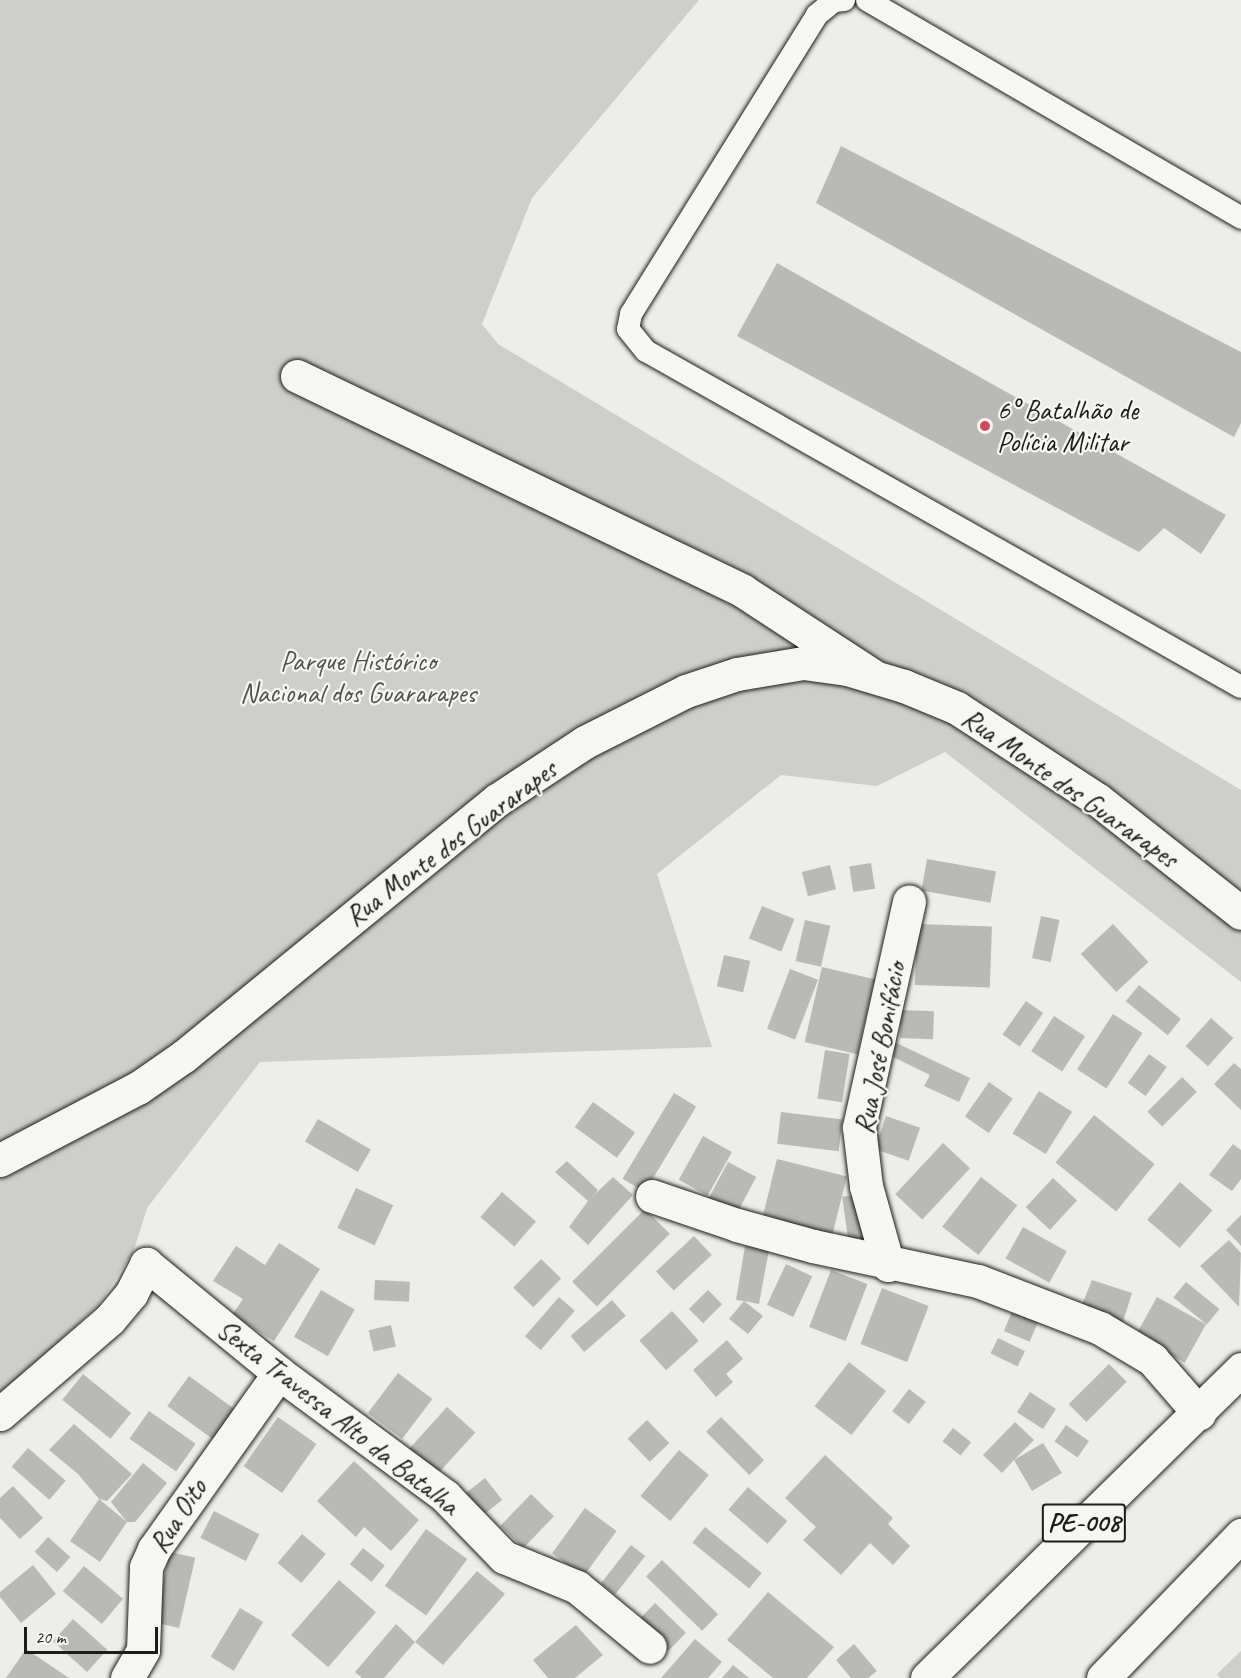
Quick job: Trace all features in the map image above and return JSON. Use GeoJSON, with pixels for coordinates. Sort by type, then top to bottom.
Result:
{"type":"FeatureCollection","features":[{"type":"Feature","properties":{"kind":"main road"},"geometry":{"type":"LineString","coordinates":[[297,376],[743,591],[879,679]]}},
{"type":"Feature","properties":{"kind":"main road","name":"Rua Monte dos Guararapes"},"geometry":{"type":"LineString","coordinates":[[0,1160],[138,1088],[184,1056],[437,846],[497,800],[585,742],[686,691],[737,675],[803,663],[847,669],[904,686],[982,722],[1098,800],[1241,913]]}},
{"type":"Feature","properties":{"kind":"main road","name":"Rua José Bonifácio"},"geometry":{"type":"LineString","coordinates":[[888,1264],[866,1186],[859,1127],[909,901]]}},
{"type":"Feature","properties":{"kind":"main road"},"geometry":{"type":"LineString","coordinates":[[652,1196],[737,1226],[888,1264],[978,1281],[1100,1328],[1152,1359],[1199,1413]]}},
{"type":"Feature","properties":{"kind":"main road","name":"Sexta Travessa Alto da Batalha"},"geometry":{"type":"LineString","coordinates":[[0,1414],[110,1319],[130,1294],[146,1264],[279,1373],[445,1496],[504,1557],[577,1587],[650,1647]]}},
{"type":"Feature","properties":{"kind":"main road","name":"PE-008"},"geometry":{"type":"LineString","coordinates":[[927,1678],[1199,1413],[1241,1369]]}},
{"type":"Feature","properties":{"kind":"main road","name":"Rua Oito"},"geometry":{"type":"LineString","coordinates":[[127,1678],[143,1650],[146,1567],[154,1549],[279,1373]]}},
{"type":"Feature","properties":{"kind":"main road"},"geometry":{"type":"LineString","coordinates":[[1104,1678],[1241,1535]]}},
{"type":"Feature","properties":{"kind":"lane"},"geometry":{"type":"LineString","coordinates":[[844,0],[834,1],[817,15],[631,314],[628,329],[646,351],[1241,687]]}},
{"type":"Feature","properties":{"kind":"lane"},"geometry":{"type":"LineString","coordinates":[[867,0],[1241,218]]}},
{"type":"Feature","properties":{"kind":"green space","name":"Parque Histórico Nacional dos Guararapes"},"geometry":{"type":"Polygon","coordinates":[[[0,0],[699,0],[532,198],[482,324],[498,344],[1241,790],[1241,982],[945,752],[877,786],[781,775],[657,874],[712,1047],[260,1062],[147,1208],[134,1250],[98,1306],[0,1394],[0,0]]]}},
{"type":"Feature","properties":{"kind":"green space"},"geometry":{"type":"Polygon","coordinates":[[[1241,1651],[1241,1678],[1220,1678],[1217,1674],[1241,1651]]]}},
{"type":"Feature","properties":{"kind":"building","name":"6° Batalhão de Polícia Militar"},"geometry":{"type":"Polygon","coordinates":[[[841,146],[1241,352],[1241,423],[1234,437],[816,203],[841,146]]]}},
{"type":"Feature","properties":{"kind":"building","name":"6° Batalhão de Polícia Militar"},"geometry":{"type":"Polygon","coordinates":[[[777,263],[1226,515],[1201,554],[1164,528],[1139,552],[737,336],[777,263]]]}},
{"type":"Feature","properties":{"kind":"building"},"geometry":{"type":"Polygon","coordinates":[[[927,859],[996,871],[990,903],[921,891],[927,859]]]}},
{"type":"Feature","properties":{"kind":"building"},"geometry":{"type":"Polygon","coordinates":[[[871,863],[875,889],[853,892],[849,866],[871,863]]]}},
{"type":"Feature","properties":{"kind":"building"},"geometry":{"type":"Polygon","coordinates":[[[830,865],[836,889],[808,896],[802,872],[830,865]]]}},
{"type":"Feature","properties":{"kind":"building"},"geometry":{"type":"Polygon","coordinates":[[[762,906],[794,919],[781,952],[749,938],[762,906]]]}},
{"type":"Feature","properties":{"kind":"building"},"geometry":{"type":"Polygon","coordinates":[[[1041,916],[1060,920],[1051,962],[1032,958],[1041,916]]]}},
{"type":"Feature","properties":{"kind":"building"},"geometry":{"type":"Polygon","coordinates":[[[805,920],[830,926],[821,967],[796,961],[805,920]]]}},
{"type":"Feature","properties":{"kind":"building"},"geometry":{"type":"Polygon","coordinates":[[[917,924],[992,927],[990,988],[915,985],[917,924]]]}},
{"type":"Feature","properties":{"kind":"building"},"geometry":{"type":"Polygon","coordinates":[[[1113,924],[1148,962],[1116,992],[1081,954],[1113,924]]]}},
{"type":"Feature","properties":{"kind":"building"},"geometry":{"type":"Polygon","coordinates":[[[724,955],[750,961],[743,992],[717,986],[724,955]]]}},
{"type":"Feature","properties":{"kind":"building"},"geometry":{"type":"Polygon","coordinates":[[[822,967],[875,979],[857,1054],[805,1042],[822,967]]]}},
{"type":"Feature","properties":{"kind":"building"},"geometry":{"type":"Polygon","coordinates":[[[790,969],[818,980],[795,1040],[767,1029],[790,969]]]}},
{"type":"Feature","properties":{"kind":"building"},"geometry":{"type":"Polygon","coordinates":[[[1139,985],[1181,1019],[1168,1035],[1126,1001],[1139,985]]]}},
{"type":"Feature","properties":{"kind":"building"},"geometry":{"type":"Polygon","coordinates":[[[1026,1001],[1043,1013],[1020,1047],[1002,1035],[1026,1001]]]}},
{"type":"Feature","properties":{"kind":"building"},"geometry":{"type":"Polygon","coordinates":[[[901,1010],[934,1011],[933,1039],[900,1038],[901,1010]]]}},
{"type":"Feature","properties":{"kind":"building"},"geometry":{"type":"Polygon","coordinates":[[[1113,1014],[1142,1033],[1106,1088],[1077,1069],[1113,1014]]]}},
{"type":"Feature","properties":{"kind":"building"},"geometry":{"type":"Polygon","coordinates":[[[1054,1016],[1085,1036],[1062,1071],[1031,1051],[1054,1016]]]}},
{"type":"Feature","properties":{"kind":"building"},"geometry":{"type":"Polygon","coordinates":[[[1211,1018],[1233,1038],[1208,1066],[1186,1046],[1211,1018]]]}},
{"type":"Feature","properties":{"kind":"building"},"geometry":{"type":"Polygon","coordinates":[[[886,1038],[970,1078],[959,1102],[924,1086],[930,1075],[881,1051],[886,1038]]]}},
{"type":"Feature","properties":{"kind":"building"},"geometry":{"type":"Polygon","coordinates":[[[825,1050],[850,1054],[842,1102],[817,1098],[825,1050]]]}},
{"type":"Feature","properties":{"kind":"building"},"geometry":{"type":"Polygon","coordinates":[[[1149,1054],[1167,1067],[1146,1096],[1128,1083],[1149,1054]]]}},
{"type":"Feature","properties":{"kind":"building"},"geometry":{"type":"Polygon","coordinates":[[[1234,1063],[1241,1069],[1241,1110],[1214,1084],[1234,1063]]]}},
{"type":"Feature","properties":{"kind":"building"},"geometry":{"type":"Polygon","coordinates":[[[1182,1077],[1197,1092],[1162,1126],[1147,1112],[1182,1077]]]}},
{"type":"Feature","properties":{"kind":"building"},"geometry":{"type":"Polygon","coordinates":[[[989,1082],[1013,1099],[989,1133],[965,1116],[989,1082]]]}},
{"type":"Feature","properties":{"kind":"building"},"geometry":{"type":"Polygon","coordinates":[[[1039,1091],[1072,1112],[1046,1154],[1013,1133],[1039,1091]]]}},
{"type":"Feature","properties":{"kind":"building"},"geometry":{"type":"Polygon","coordinates":[[[674,1093],[696,1106],[645,1192],[622,1179],[674,1093]]]}},
{"type":"Feature","properties":{"kind":"building"},"geometry":{"type":"Polygon","coordinates":[[[593,1102],[635,1133],[617,1158],[575,1127],[593,1102]]]}},
{"type":"Feature","properties":{"kind":"building"},"geometry":{"type":"Polygon","coordinates":[[[781,1112],[843,1120],[839,1151],[777,1144],[781,1112]]]}},
{"type":"Feature","properties":{"kind":"building"},"geometry":{"type":"Polygon","coordinates":[[[1094,1115],[1155,1164],[1116,1211],[1056,1162],[1094,1115]]]}},
{"type":"Feature","properties":{"kind":"building"},"geometry":{"type":"Polygon","coordinates":[[[886,1116],[920,1128],[909,1161],[875,1149],[886,1116]]]}},
{"type":"Feature","properties":{"kind":"building"},"geometry":{"type":"Polygon","coordinates":[[[318,1119],[371,1150],[358,1172],[305,1142],[318,1119]]]}},
{"type":"Feature","properties":{"kind":"building"},"geometry":{"type":"Polygon","coordinates":[[[703,1136],[732,1152],[708,1196],[679,1180],[703,1136]]]}},
{"type":"Feature","properties":{"kind":"building"},"geometry":{"type":"Polygon","coordinates":[[[943,1143],[970,1168],[922,1219],[895,1194],[943,1143]]]}},
{"type":"Feature","properties":{"kind":"building"},"geometry":{"type":"Polygon","coordinates":[[[1233,1144],[1241,1150],[1241,1179],[1232,1191],[1209,1175],[1233,1144]]]}},
{"type":"Feature","properties":{"kind":"building"},"geometry":{"type":"Polygon","coordinates":[[[777,1159],[847,1176],[830,1243],[760,1226],[777,1159]]]}},
{"type":"Feature","properties":{"kind":"building"},"geometry":{"type":"Polygon","coordinates":[[[567,1161],[598,1190],[592,1197],[613,1177],[633,1195],[588,1245],[569,1227],[588,1201],[555,1172],[567,1161]]]}},
{"type":"Feature","properties":{"kind":"building"},"geometry":{"type":"Polygon","coordinates":[[[728,1162],[756,1177],[735,1218],[706,1203],[728,1162]]]}},
{"type":"Feature","properties":{"kind":"building"},"geometry":{"type":"Polygon","coordinates":[[[981,1177],[1017,1205],[978,1255],[942,1227],[981,1177]]]}},
{"type":"Feature","properties":{"kind":"building"},"geometry":{"type":"Polygon","coordinates":[[[1053,1178],[1077,1201],[1050,1230],[1026,1207],[1053,1178]]]}},
{"type":"Feature","properties":{"kind":"building"},"geometry":{"type":"Polygon","coordinates":[[[1180,1182],[1212,1210],[1180,1248],[1147,1220],[1180,1182]]]}},
{"type":"Feature","properties":{"kind":"building"},"geometry":{"type":"Polygon","coordinates":[[[356,1188],[393,1205],[375,1245],[337,1228],[356,1188]]]}},
{"type":"Feature","properties":{"kind":"building"},"geometry":{"type":"Polygon","coordinates":[[[502,1192],[536,1222],[514,1246],[480,1217],[502,1192]]]}},
{"type":"Feature","properties":{"kind":"building"},"geometry":{"type":"Polygon","coordinates":[[[861,1194],[868,1245],[849,1247],[842,1197],[861,1194]]]}},
{"type":"Feature","properties":{"kind":"building"},"geometry":{"type":"Polygon","coordinates":[[[645,1209],[670,1234],[597,1307],[572,1282],[645,1209]]]}},
{"type":"Feature","properties":{"kind":"building"},"geometry":{"type":"Polygon","coordinates":[[[1241,1215],[1241,1246],[1226,1230],[1241,1215]]]}},
{"type":"Feature","properties":{"kind":"building"},"geometry":{"type":"Polygon","coordinates":[[[1023,1227],[1067,1251],[1049,1283],[1006,1258],[1023,1227]]]}},
{"type":"Feature","properties":{"kind":"building"},"geometry":{"type":"Polygon","coordinates":[[[694,1236],[712,1255],[674,1290],[656,1271],[694,1236]]]}},
{"type":"Feature","properties":{"kind":"building"},"geometry":{"type":"Polygon","coordinates":[[[1229,1240],[1241,1253],[1239,1307],[1200,1266],[1229,1240]]]}},
{"type":"Feature","properties":{"kind":"building"},"geometry":{"type":"Polygon","coordinates":[[[279,1243],[320,1269],[274,1341],[232,1315],[243,1299],[213,1281],[236,1246],[265,1265],[279,1243]]]}},
{"type":"Feature","properties":{"kind":"building"},"geometry":{"type":"Polygon","coordinates":[[[745,1246],[769,1250],[759,1304],[736,1300],[745,1246]]]}},
{"type":"Feature","properties":{"kind":"building"},"geometry":{"type":"Polygon","coordinates":[[[541,1259],[561,1278],[533,1307],[513,1288],[541,1259]]]}},
{"type":"Feature","properties":{"kind":"building"},"geometry":{"type":"Polygon","coordinates":[[[786,1264],[812,1276],[793,1317],[767,1305],[786,1264]]]}},
{"type":"Feature","properties":{"kind":"building"},"geometry":{"type":"Polygon","coordinates":[[[831,1270],[867,1284],[846,1341],[809,1327],[831,1270]]]}},
{"type":"Feature","properties":{"kind":"building"},"geometry":{"type":"Polygon","coordinates":[[[375,1280],[410,1282],[409,1302],[374,1300],[375,1280]]]}},
{"type":"Feature","properties":{"kind":"building"},"geometry":{"type":"Polygon","coordinates":[[[1092,1280],[1132,1293],[1121,1328],[1081,1307],[1092,1280]]]}},
{"type":"Feature","properties":{"kind":"building"},"geometry":{"type":"Polygon","coordinates":[[[1186,1282],[1219,1309],[1207,1325],[1173,1298],[1186,1282]]]}},
{"type":"Feature","properties":{"kind":"building"},"geometry":{"type":"Polygon","coordinates":[[[882,1288],[929,1306],[907,1362],[860,1344],[882,1288]]]}},
{"type":"Feature","properties":{"kind":"building"},"geometry":{"type":"Polygon","coordinates":[[[321,1290],[355,1310],[328,1356],[294,1337],[321,1290]]]}},
{"type":"Feature","properties":{"kind":"building"},"geometry":{"type":"Polygon","coordinates":[[[708,1290],[722,1304],[703,1323],[689,1309],[708,1290]]]}},
{"type":"Feature","properties":{"kind":"building"},"geometry":{"type":"Polygon","coordinates":[[[559,1297],[575,1311],[541,1350],[525,1336],[559,1297]]]}},
{"type":"Feature","properties":{"kind":"building"},"geometry":{"type":"Polygon","coordinates":[[[1157,1297],[1206,1324],[1185,1363],[1136,1335],[1157,1297]]]}},
{"type":"Feature","properties":{"kind":"building"},"geometry":{"type":"Polygon","coordinates":[[[612,1300],[626,1316],[584,1352],[570,1336],[612,1300]]]}},
{"type":"Feature","properties":{"kind":"building"},"geometry":{"type":"Polygon","coordinates":[[[744,1301],[763,1316],[748,1334],[729,1319],[744,1301]]]}},
{"type":"Feature","properties":{"kind":"building"},"geometry":{"type":"Polygon","coordinates":[[[1014,1307],[1040,1318],[1030,1342],[1004,1331],[1014,1307]]]}},
{"type":"Feature","properties":{"kind":"building"},"geometry":{"type":"Polygon","coordinates":[[[672,1311],[699,1341],[666,1370],[639,1340],[672,1311]]]}},
{"type":"Feature","properties":{"kind":"building"},"geometry":{"type":"Polygon","coordinates":[[[391,1325],[396,1346],[374,1352],[369,1330],[391,1325]]]}},
{"type":"Feature","properties":{"kind":"building"},"geometry":{"type":"Polygon","coordinates":[[[998,1338],[1025,1351],[1018,1366],[991,1353],[998,1338]]]}},
{"type":"Feature","properties":{"kind":"building"},"geometry":{"type":"Polygon","coordinates":[[[727,1340],[743,1359],[726,1374],[733,1382],[716,1397],[693,1370],[727,1340]]]}},
{"type":"Feature","properties":{"kind":"building"},"geometry":{"type":"Polygon","coordinates":[[[849,1362],[886,1391],[852,1435],[815,1406],[849,1362]]]}},
{"type":"Feature","properties":{"kind":"building"},"geometry":{"type":"Polygon","coordinates":[[[1109,1364],[1127,1382],[1086,1422],[1069,1404],[1109,1364]]]}},
{"type":"Feature","properties":{"kind":"building"},"geometry":{"type":"Polygon","coordinates":[[[398,1373],[432,1399],[402,1439],[368,1413],[398,1373]]]}},
{"type":"Feature","properties":{"kind":"building"},"geometry":{"type":"Polygon","coordinates":[[[83,1374],[131,1413],[110,1439],[62,1400],[83,1374]]]}},
{"type":"Feature","properties":{"kind":"building"},"geometry":{"type":"Polygon","coordinates":[[[189,1376],[239,1412],[217,1442],[167,1406],[189,1376]]]}},
{"type":"Feature","properties":{"kind":"building"},"geometry":{"type":"Polygon","coordinates":[[[909,1389],[926,1402],[909,1424],[892,1411],[909,1389]]]}},
{"type":"Feature","properties":{"kind":"building"},"geometry":{"type":"Polygon","coordinates":[[[1030,1392],[1056,1409],[1043,1429],[1017,1412],[1030,1392]]]}},
{"type":"Feature","properties":{"kind":"building"},"geometry":{"type":"Polygon","coordinates":[[[447,1407],[475,1432],[438,1474],[410,1449],[447,1407]]]}},
{"type":"Feature","properties":{"kind":"building"},"geometry":{"type":"Polygon","coordinates":[[[149,1411],[196,1444],[176,1472],[129,1439],[149,1411]]]}},
{"type":"Feature","properties":{"kind":"building"},"geometry":{"type":"Polygon","coordinates":[[[278,1417],[317,1444],[282,1493],[244,1466],[278,1417]]]}},
{"type":"Feature","properties":{"kind":"building"},"geometry":{"type":"Polygon","coordinates":[[[721,1417],[764,1460],[749,1475],[706,1432],[721,1417]]]}},
{"type":"Feature","properties":{"kind":"building"},"geometry":{"type":"Polygon","coordinates":[[[647,1420],[669,1443],[650,1462],[628,1439],[647,1420]]]}},
{"type":"Feature","properties":{"kind":"building"},"geometry":{"type":"Polygon","coordinates":[[[1015,1422],[1034,1440],[1002,1473],[983,1455],[1015,1422]]]}},
{"type":"Feature","properties":{"kind":"building"},"geometry":{"type":"Polygon","coordinates":[[[74,1424],[132,1474],[107,1501],[99,1499],[78,1474],[49,1450],[74,1424]]]}},
{"type":"Feature","properties":{"kind":"building"},"geometry":{"type":"Polygon","coordinates":[[[1066,1425],[1089,1441],[1077,1457],[1055,1441],[1066,1425]]]}},
{"type":"Feature","properties":{"kind":"building"},"geometry":{"type":"Polygon","coordinates":[[[953,1428],[971,1442],[961,1456],[943,1441],[953,1428]]]}},
{"type":"Feature","properties":{"kind":"building"},"geometry":{"type":"Polygon","coordinates":[[[1043,1443],[1062,1473],[1032,1491],[1014,1460],[1043,1443]]]}},
{"type":"Feature","properties":{"kind":"building"},"geometry":{"type":"Polygon","coordinates":[[[28,1448],[66,1481],[49,1500],[12,1467],[28,1448]]]}},
{"type":"Feature","properties":{"kind":"building"},"geometry":{"type":"Polygon","coordinates":[[[679,1450],[709,1475],[670,1521],[640,1496],[679,1450]]]}},
{"type":"Feature","properties":{"kind":"building"},"geometry":{"type":"Polygon","coordinates":[[[825,1455],[893,1518],[888,1524],[910,1546],[893,1565],[870,1543],[841,1575],[803,1540],[816,1527],[785,1498],[825,1455]]]}},
{"type":"Feature","properties":{"kind":"building"},"geometry":{"type":"Polygon","coordinates":[[[354,1461],[419,1520],[391,1551],[364,1527],[356,1537],[317,1501],[354,1461]]]}},
{"type":"Feature","properties":{"kind":"building"},"geometry":{"type":"Polygon","coordinates":[[[143,1463],[167,1483],[135,1522],[127,1522],[111,1502],[143,1463]]]}},
{"type":"Feature","properties":{"kind":"building"},"geometry":{"type":"Polygon","coordinates":[[[485,1478],[502,1500],[483,1515],[465,1493],[485,1478]]]}},
{"type":"Feature","properties":{"kind":"building"},"geometry":{"type":"Polygon","coordinates":[[[13,1486],[43,1518],[20,1539],[0,1518],[0,1498],[13,1486]]]}},
{"type":"Feature","properties":{"kind":"building"},"geometry":{"type":"Polygon","coordinates":[[[748,1487],[787,1521],[768,1544],[728,1510],[748,1487]]]}},
{"type":"Feature","properties":{"kind":"building"},"geometry":{"type":"Polygon","coordinates":[[[531,1494],[554,1516],[523,1548],[500,1526],[531,1494]]]}},
{"type":"Feature","properties":{"kind":"building"},"geometry":{"type":"Polygon","coordinates":[[[99,1499],[127,1522],[100,1562],[70,1541],[99,1499]]]}},
{"type":"Feature","properties":{"kind":"building"},"geometry":{"type":"Polygon","coordinates":[[[585,1508],[617,1531],[584,1576],[552,1553],[585,1508]]]}},
{"type":"Feature","properties":{"kind":"building"},"geometry":{"type":"Polygon","coordinates":[[[214,1511],[259,1534],[246,1561],[200,1538],[214,1511]]]}},
{"type":"Feature","properties":{"kind":"building"},"geometry":{"type":"Polygon","coordinates":[[[705,1527],[762,1573],[749,1588],[692,1543],[705,1527]]]}},
{"type":"Feature","properties":{"kind":"building"},"geometry":{"type":"Polygon","coordinates":[[[426,1529],[467,1559],[426,1616],[385,1586],[426,1529]]]}},
{"type":"Feature","properties":{"kind":"building"},"geometry":{"type":"Polygon","coordinates":[[[302,1534],[326,1554],[301,1583],[278,1563],[302,1534]]]}},
{"type":"Feature","properties":{"kind":"building"},"geometry":{"type":"Polygon","coordinates":[[[48,1537],[70,1557],[57,1572],[35,1552],[48,1537]]]}},
{"type":"Feature","properties":{"kind":"building"},"geometry":{"type":"Polygon","coordinates":[[[631,1545],[645,1556],[615,1595],[601,1584],[631,1545]]]}},
{"type":"Feature","properties":{"kind":"building"},"geometry":{"type":"Polygon","coordinates":[[[363,1548],[385,1566],[372,1582],[350,1564],[363,1548]]]}},
{"type":"Feature","properties":{"kind":"building"},"geometry":{"type":"Polygon","coordinates":[[[170,1552],[195,1558],[179,1628],[154,1622],[170,1552]]]}},
{"type":"Feature","properties":{"kind":"building"},"geometry":{"type":"Polygon","coordinates":[[[662,1560],[718,1614],[702,1631],[646,1577],[662,1560]]]}},
{"type":"Feature","properties":{"kind":"building"},"geometry":{"type":"Polygon","coordinates":[[[33,1565],[56,1594],[21,1623],[0,1597],[0,1592],[33,1565]]]}},
{"type":"Feature","properties":{"kind":"building"},"geometry":{"type":"Polygon","coordinates":[[[84,1566],[123,1599],[102,1624],[63,1591],[84,1566]]]}},
{"type":"Feature","properties":{"kind":"building"},"geometry":{"type":"Polygon","coordinates":[[[477,1571],[505,1594],[443,1665],[415,1642],[477,1571]]]}},
{"type":"Feature","properties":{"kind":"building"},"geometry":{"type":"Polygon","coordinates":[[[339,1580],[376,1612],[328,1667],[291,1635],[339,1580]]]}},
{"type":"Feature","properties":{"kind":"building"},"geometry":{"type":"Polygon","coordinates":[[[768,1592],[834,1647],[807,1678],[773,1678],[727,1640],[768,1592]]]}},
{"type":"Feature","properties":{"kind":"building"},"geometry":{"type":"Polygon","coordinates":[[[655,1603],[686,1633],[669,1651],[638,1621],[655,1603]]]}},
{"type":"Feature","properties":{"kind":"building"},"geometry":{"type":"Polygon","coordinates":[[[240,1608],[263,1622],[234,1671],[211,1657],[240,1608]]]}},
{"type":"Feature","properties":{"kind":"building"},"geometry":{"type":"Polygon","coordinates":[[[73,1619],[107,1650],[87,1672],[53,1641],[73,1619]]]}},
{"type":"Feature","properties":{"kind":"building"},"geometry":{"type":"Polygon","coordinates":[[[396,1624],[415,1642],[384,1678],[362,1678],[355,1672],[396,1624]]]}},
{"type":"Feature","properties":{"kind":"building"},"geometry":{"type":"Polygon","coordinates":[[[576,1625],[603,1655],[575,1678],[548,1678],[533,1660],[576,1625]]]}},
{"type":"Feature","properties":{"kind":"building"},"geometry":{"type":"Polygon","coordinates":[[[695,1639],[722,1662],[708,1678],[661,1678],[695,1639]]]}},
{"type":"Feature","properties":{"kind":"building"},"geometry":{"type":"Polygon","coordinates":[[[854,1644],[877,1671],[868,1678],[851,1678],[836,1660],[854,1644]]]}},
{"type":"Feature","properties":{"kind":"building"},"geometry":{"type":"Polygon","coordinates":[[[26,1649],[69,1678],[6,1678],[26,1649]]]}},
{"type":"Feature","properties":{"kind":"building"},"geometry":{"type":"Polygon","coordinates":[[[733,1665],[749,1678],[722,1678],[733,1665]]]}},
{"type":"Feature","properties":{"kind":"place","name":"6° Batalhão de Polícia Militar"},"geometry":{"type":"Point","coordinates":[985,426]}}]}
